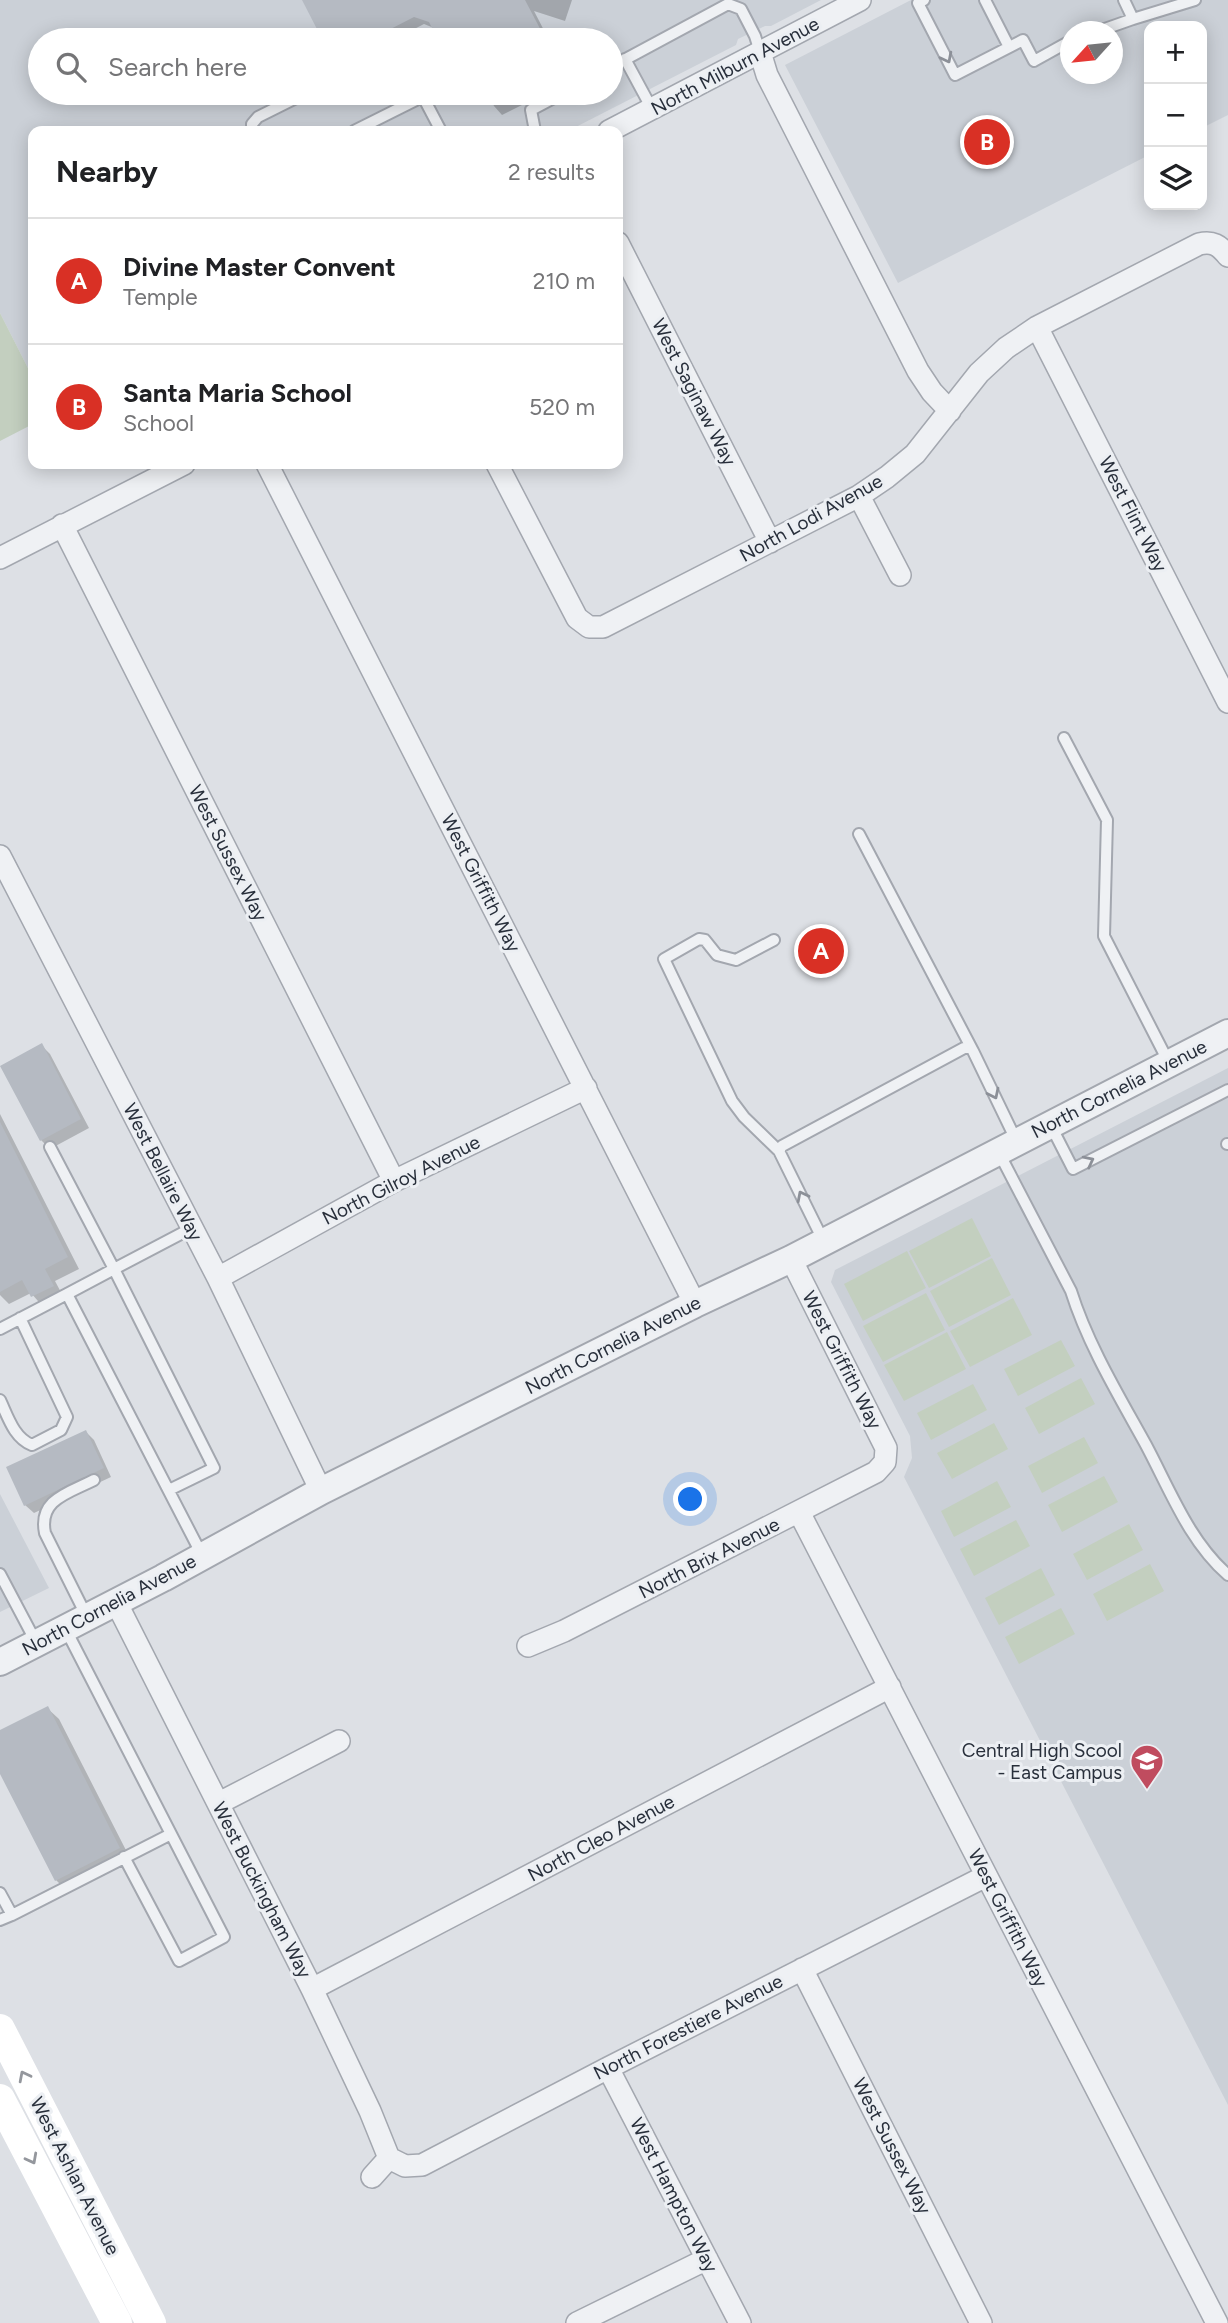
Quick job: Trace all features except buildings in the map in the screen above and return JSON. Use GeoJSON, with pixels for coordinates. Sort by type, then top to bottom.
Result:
{"type":"FeatureCollection","features":[{"type":"Feature","properties":{"kind":"main road","name":"West Ashlan Avenue"},"geometry":{"type":"LineString","coordinates":[[0,2029],[150,2323]]}},
{"type":"Feature","properties":{"kind":"main road","name":"West Ashlan Avenue"},"geometry":{"type":"LineString","coordinates":[[0,2099],[117,2323]]}},
{"type":"Feature","properties":{"kind":"street","name":"North Milburn Avenue"},"geometry":{"type":"LineString","coordinates":[[619,126],[860,0]]}},
{"type":"Feature","properties":{"kind":"street"},"geometry":{"type":"LineString","coordinates":[[760,52],[767,75],[918,371],[932,392],[950,411]]}},
{"type":"Feature","properties":{"kind":"street","name":"North Lodi Avenue"},"geometry":{"type":"LineString","coordinates":[[500,469],[577,618],[589,627],[603,627],[859,496],[887,477],[915,454],[979,373],[1006,348],[1037,327],[1199,244],[1209,242],[1223,250]]}},
{"type":"Feature","properties":{"kind":"street","name":"West Saginaw Way"},"geometry":{"type":"LineString","coordinates":[[623,253],[769,542]]}},
{"type":"Feature","properties":{"kind":"street","name":"West Flint Way"},"geometry":{"type":"LineString","coordinates":[[1037,327],[1228,702]]}},
{"type":"Feature","properties":{"kind":"street"},"geometry":{"type":"LineString","coordinates":[[0,558],[174,469]]}},
{"type":"Feature","properties":{"kind":"street","name":"West Griffith Way"},"geometry":{"type":"LineString","coordinates":[[270,469],[695,1304]]}},
{"type":"Feature","properties":{"kind":"street"},"geometry":{"type":"LineString","coordinates":[[859,496],[900,575]]}},
{"type":"Feature","properties":{"kind":"street","name":"West Sussex Way"},"geometry":{"type":"LineString","coordinates":[[62,525],[394,1181]]}},
{"type":"Feature","properties":{"kind":"street","name":"West Bellaire Way"},"geometry":{"type":"LineString","coordinates":[[0,856],[218,1278],[321,1491]]}},
{"type":"Feature","properties":{"kind":"street","name":"North Cornelia Avenue"},"geometry":{"type":"LineString","coordinates":[[0,1662],[202,1557],[321,1491],[695,1304],[791,1259],[1228,1033]]}},
{"type":"Feature","properties":{"kind":"street","name":"North Gilroy Avenue"},"geometry":{"type":"LineString","coordinates":[[218,1278],[394,1181],[586,1088]]}},
{"type":"Feature","properties":{"kind":"street","name":"West Griffith Way"},"geometry":{"type":"LineString","coordinates":[[791,1259],[886,1448],[885,1462]]}},
{"type":"Feature","properties":{"kind":"street","name":"North Brix Avenue"},"geometry":{"type":"LineString","coordinates":[[528,1646],[564,1631],[877,1472],[885,1462]]}},
{"type":"Feature","properties":{"kind":"street","name":"West Griffith Way"},"geometry":{"type":"LineString","coordinates":[[799,1512],[1217,2323]]}},
{"type":"Feature","properties":{"kind":"street","name":"West Buckingham Way"},"geometry":{"type":"LineString","coordinates":[[116,1602],[312,1989],[390,2158]]}},
{"type":"Feature","properties":{"kind":"street","name":"North Cleo Avenue"},"geometry":{"type":"LineString","coordinates":[[312,1989],[890,1686]]}},
{"type":"Feature","properties":{"kind":"street"},"geometry":{"type":"LineString","coordinates":[[219,1804],[339,1741]]}},
{"type":"Feature","properties":{"kind":"street","name":"North Forestiere Avenue"},"geometry":{"type":"LineString","coordinates":[[390,2158],[405,2166],[422,2165],[986,1876]]}},
{"type":"Feature","properties":{"kind":"street","name":"West Sussex Way"},"geometry":{"type":"LineString","coordinates":[[802,1969],[981,2323]]}},
{"type":"Feature","properties":{"kind":"street","name":"West Hampton Way"},"geometry":{"type":"LineString","coordinates":[[608,2068],[740,2323]]}},
{"type":"Feature","properties":{"kind":"street"},"geometry":{"type":"LineString","coordinates":[[372,2177],[390,2158]]}},
{"type":"Feature","properties":{"kind":"street"},"geometry":{"type":"LineString","coordinates":[[577,2323],[707,2259]]}},
{"type":"Feature","properties":{"kind":"lane"},"geometry":{"type":"LineString","coordinates":[[985,0],[1009,47]]}},
{"type":"Feature","properties":{"kind":"lane"},"geometry":{"type":"LineString","coordinates":[[1124,0],[1133,19]]}},
{"type":"Feature","properties":{"kind":"lane"},"geometry":{"type":"LineString","coordinates":[[1123,23],[1195,0]]}},
{"type":"Feature","properties":{"kind":"lane"},"geometry":{"type":"LineString","coordinates":[[920,1],[955,75],[1023,40],[1034,61],[1060,47]]}},
{"type":"Feature","properties":{"kind":"lane"},"geometry":{"type":"LineString","coordinates":[[652,109],[625,59],[728,4],[741,9],[760,52]]}},
{"type":"Feature","properties":{"kind":"lane"},"geometry":{"type":"LineString","coordinates":[[252,126],[258,117],[282,105]]}},
{"type":"Feature","properties":{"kind":"lane"},"geometry":{"type":"LineString","coordinates":[[364,126],[404,105]]}},
{"type":"Feature","properties":{"kind":"lane"},"geometry":{"type":"LineString","coordinates":[[428,105],[438,126]]}},
{"type":"Feature","properties":{"kind":"lane"},"geometry":{"type":"LineString","coordinates":[[535,126],[531,110],[540,105]]}},
{"type":"Feature","properties":{"kind":"lane"},"geometry":{"type":"LineString","coordinates":[[1064,738],[1107,820],[1104,936],[1169,1063]]}},
{"type":"Feature","properties":{"kind":"lane"},"geometry":{"type":"LineString","coordinates":[[859,834],[969,1048],[973,1051],[1007,1146],[1071,1291],[1077,1311],[1190,1530],[1216,1565],[1228,1575]]}},
{"type":"Feature","properties":{"kind":"lane"},"geometry":{"type":"LineString","coordinates":[[774,940],[736,960],[717,955],[705,940],[699,939],[664,959],[732,1101],[749,1123],[779,1151],[824,1241]]}},
{"type":"Feature","properties":{"kind":"lane"},"geometry":{"type":"LineString","coordinates":[[779,1151],[782,1146],[964,1048],[969,1048]]}},
{"type":"Feature","properties":{"kind":"lane"},"geometry":{"type":"LineString","coordinates":[[1050,1124],[1073,1169],[1228,1090]]}},
{"type":"Feature","properties":{"kind":"lane"},"geometry":{"type":"LineString","coordinates":[[50,1147],[214,1468],[169,1490]]}},
{"type":"Feature","properties":{"kind":"lane"},"geometry":{"type":"LineString","coordinates":[[0,1329],[192,1228]]}},
{"type":"Feature","properties":{"kind":"lane"},"geometry":{"type":"LineString","coordinates":[[67,1294],[202,1557]]}},
{"type":"Feature","properties":{"kind":"lane"},"geometry":{"type":"LineString","coordinates":[[0,1400],[17,1434],[32,1445],[61,1430],[67,1417],[20,1318]]}},
{"type":"Feature","properties":{"kind":"lane"},"geometry":{"type":"LineString","coordinates":[[94,1480],[49,1504],[42,1520],[45,1534],[76,1623],[171,1833],[224,1937],[179,1961],[124,1857]]}},
{"type":"Feature","properties":{"kind":"lane"},"geometry":{"type":"LineString","coordinates":[[0,1574],[37,1644]]}},
{"type":"Feature","properties":{"kind":"lane"},"geometry":{"type":"LineString","coordinates":[[0,1920],[171,1833]]}},
{"type":"Feature","properties":{"kind":"lane"},"geometry":{"type":"LineString","coordinates":[[0,1893],[12,1915]]}},
{"type":"Feature","properties":{"kind":"shaded area"},"geometry":{"type":"Polygon","coordinates":[[[0,0],[821,0],[771,26],[765,26],[738,39],[736,45],[623,103],[623,28],[28,28],[28,105],[619,105],[578,126],[28,126],[28,368],[0,313],[0,0]]]}},
{"type":"Feature","properties":{"kind":"shaded area"},"geometry":{"type":"Polygon","coordinates":[[[911,0],[1228,0],[1228,115],[1207,126],[1207,21],[1144,21],[1144,158],[898,283],[785,65],[911,0]]]}},
{"type":"Feature","properties":{"kind":"shaded area","name":"Central High Scool - East Campus"},"geometry":{"type":"Polygon","coordinates":[[[1228,1068],[1228,2105],[904,1477],[912,1458],[910,1436],[831,1282],[835,1270],[1228,1068]]]}},
{"type":"Feature","properties":{"kind":"shaded area"},"geometry":{"type":"Polygon","coordinates":[[[0,1494],[49,1588],[0,1612],[0,1494]]]}},
{"type":"Feature","properties":{"kind":"green space"},"geometry":{"type":"Polygon","coordinates":[[[0,313],[28,368],[28,427],[0,441],[0,313]]]}},
{"type":"Feature","properties":{"kind":"green space"},"geometry":{"type":"Polygon","coordinates":[[[972,1218],[991,1256],[929,1288],[909,1251],[972,1218]]]}},
{"type":"Feature","properties":{"kind":"green space"},"geometry":{"type":"Polygon","coordinates":[[[907,1251],[926,1288],[863,1321],[844,1284],[907,1251]]]}},
{"type":"Feature","properties":{"kind":"green space"},"geometry":{"type":"Polygon","coordinates":[[[992,1258],[1011,1295],[949,1327],[930,1291],[992,1258]]]}},
{"type":"Feature","properties":{"kind":"green space"},"geometry":{"type":"Polygon","coordinates":[[[926,1293],[945,1330],[883,1362],[863,1326],[926,1293]]]}},
{"type":"Feature","properties":{"kind":"green space"},"geometry":{"type":"Polygon","coordinates":[[[1013,1298],[1032,1335],[970,1367],[950,1331],[1013,1298]]]}},
{"type":"Feature","properties":{"kind":"green space"},"geometry":{"type":"Polygon","coordinates":[[[947,1332],[966,1369],[904,1401],[884,1365],[947,1332]]]}},
{"type":"Feature","properties":{"kind":"green space"},"geometry":{"type":"Polygon","coordinates":[[[1061,1340],[1075,1366],[1018,1396],[1004,1369],[1061,1340]]]}},
{"type":"Feature","properties":{"kind":"green space"},"geometry":{"type":"Polygon","coordinates":[[[1081,1378],[1095,1404],[1039,1434],[1025,1408],[1081,1378]]]}},
{"type":"Feature","properties":{"kind":"green space"},"geometry":{"type":"Polygon","coordinates":[[[973,1384],[987,1410],[931,1440],[917,1413],[973,1384]]]}},
{"type":"Feature","properties":{"kind":"green space"},"geometry":{"type":"Polygon","coordinates":[[[994,1423],[1008,1449],[952,1479],[937,1453],[994,1423]]]}},
{"type":"Feature","properties":{"kind":"green space"},"geometry":{"type":"Polygon","coordinates":[[[1084,1437],[1098,1463],[1042,1493],[1028,1466],[1084,1437]]]}},
{"type":"Feature","properties":{"kind":"green space"},"geometry":{"type":"Polygon","coordinates":[[[1104,1476],[1118,1502],[1062,1532],[1048,1505],[1104,1476]]]}},
{"type":"Feature","properties":{"kind":"green space"},"geometry":{"type":"Polygon","coordinates":[[[997,1481],[1011,1507],[954,1537],[941,1511],[997,1481]]]}},
{"type":"Feature","properties":{"kind":"green space"},"geometry":{"type":"Polygon","coordinates":[[[1016,1520],[1030,1546],[974,1576],[960,1549],[1016,1520]]]}},
{"type":"Feature","properties":{"kind":"green space"},"geometry":{"type":"Polygon","coordinates":[[[1129,1524],[1143,1550],[1087,1580],[1073,1554],[1129,1524]]]}},
{"type":"Feature","properties":{"kind":"green space"},"geometry":{"type":"Polygon","coordinates":[[[1150,1564],[1164,1591],[1107,1621],[1093,1594],[1150,1564]]]}},
{"type":"Feature","properties":{"kind":"green space"},"geometry":{"type":"Polygon","coordinates":[[[1041,1568],[1055,1595],[999,1625],[985,1598],[1041,1568]]]}},
{"type":"Feature","properties":{"kind":"green space"},"geometry":{"type":"Polygon","coordinates":[[[1061,1608],[1075,1634],[1019,1664],[1005,1637],[1061,1608]]]}},
{"type":"Feature","properties":{"kind":"place","name":"Santa Maria School"},"geometry":{"type":"Point","coordinates":[987,142]}},
{"type":"Feature","properties":{"kind":"place","name":"Divine Master Convent"},"geometry":{"type":"Point","coordinates":[821,951]}},
{"type":"Feature","properties":{"kind":"place","name":"Central High Scool - East Campus"},"geometry":{"type":"Point","coordinates":[1147,1791]}}]}
